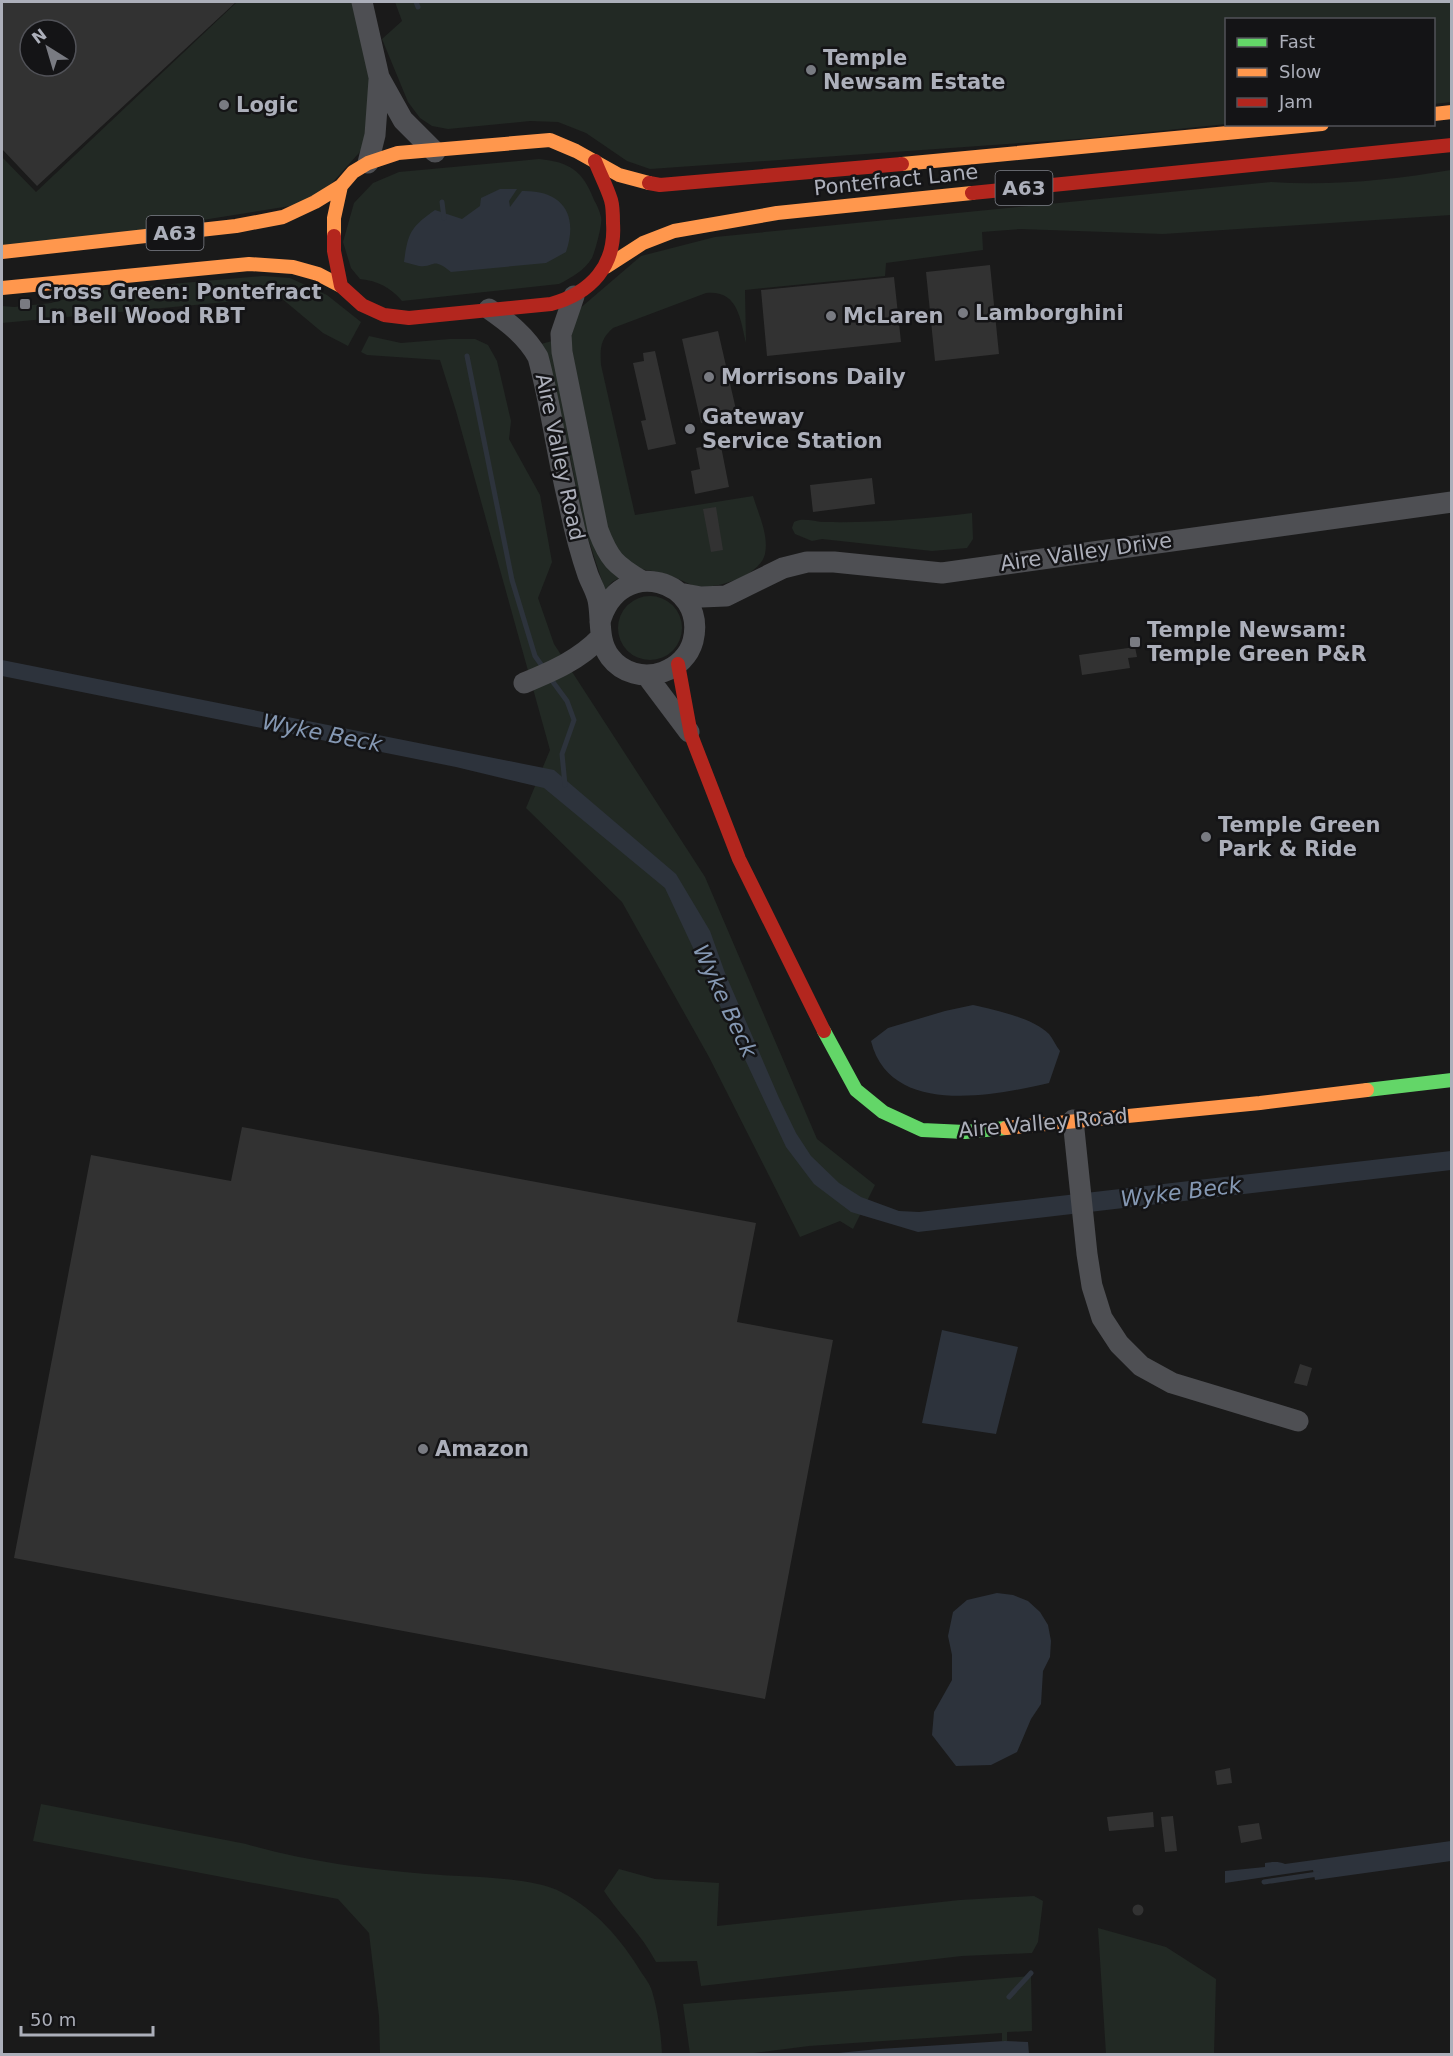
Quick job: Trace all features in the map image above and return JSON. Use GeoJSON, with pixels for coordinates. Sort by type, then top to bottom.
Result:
{"type":"FeatureCollection","features":[{"type":"Feature","properties":{"kind":"main road"},"geometry":{"type":"LineString","coordinates":[[1435,114],[1452,112]]}},
{"type":"Feature","properties":{"kind":"main road","name":"Pontefract Lane"},"geometry":{"type":"LineString","coordinates":[[595,161],[615,174],[639,182],[660,185],[804,174],[1301,126]]}},
{"type":"Feature","properties":{"kind":"main road","name":"A63"},"geometry":{"type":"LineString","coordinates":[[2,252],[236,226],[283,217],[315,202],[341,186],[353,172],[368,163],[398,153],[435,152],[550,140],[572,148],[595,161]]}},
{"type":"Feature","properties":{"kind":"main road","name":"Pontefract Lane"},"geometry":{"type":"LineString","coordinates":[[606,267],[643,243],[674,231],[777,213],[1452,145]]}},
{"type":"Feature","properties":{"kind":"main road"},"geometry":{"type":"LineString","coordinates":[[595,161],[612,202],[614,235],[606,267]]}},
{"type":"Feature","properties":{"kind":"main road"},"geometry":{"type":"LineString","coordinates":[[341,186],[334,218],[334,251],[341,286]]}},
{"type":"Feature","properties":{"kind":"main road","name":"A63"},"geometry":{"type":"LineString","coordinates":[[2,288],[249,264],[293,267],[318,274],[341,286],[362,305],[384,315],[409,318],[551,304],[570,299],[588,286],[606,267]]}},
{"type":"Feature","properties":{"kind":"main road","name":"Aire Valley Road"},"geometry":{"type":"LineString","coordinates":[[678,664],[691,735],[739,859],[813,1011],[856,1089],[883,1112],[922,1130],[965,1132],[1260,1103],[1452,1080]]}},
{"type":"Feature","properties":{"kind":"street"},"geometry":{"type":"LineString","coordinates":[[362,2],[380,77],[403,120],[435,152]]}},
{"type":"Feature","properties":{"kind":"street"},"geometry":{"type":"LineString","coordinates":[[368,163],[375,135],[380,77]]}},
{"type":"Feature","properties":{"kind":"street","name":"Aire Valley Road"},"geometry":{"type":"LineString","coordinates":[[574,296],[561,334],[562,352],[598,530],[608,555],[623,570],[642,581],[662,583],[679,593]]}},
{"type":"Feature","properties":{"kind":"street","name":"Aire Valley Road"},"geometry":{"type":"LineString","coordinates":[[489,309],[516,329],[538,357],[569,504],[582,555],[598,599],[601,629],[609,656],[620,666]]}},
{"type":"Feature","properties":{"kind":"street","name":"Aire Valley Drive"},"geometry":{"type":"LineString","coordinates":[[695,631],[726,596],[783,568],[807,562],[834,562],[942,573],[1452,502]]}},
{"type":"Feature","properties":{"kind":"street"},"geometry":{"type":"LineString","coordinates":[[524,683],[559,668],[583,654],[601,629],[604,610],[610,599],[624,587],[642,581]]}},
{"type":"Feature","properties":{"kind":"street"},"geometry":{"type":"LineString","coordinates":[[559,668],[620,666],[633,673],[647,676],[658,674],[678,664],[687,655],[695,631],[688,604],[679,593]]}},
{"type":"Feature","properties":{"kind":"street","name":"Aire Valley Drive"},"geometry":{"type":"LineString","coordinates":[[679,593],[701,597],[726,596]]}},
{"type":"Feature","properties":{"kind":"street","name":"Aire Valley Road"},"geometry":{"type":"LineString","coordinates":[[647,676],[691,735]]}},
{"type":"Feature","properties":{"kind":"street"},"geometry":{"type":"LineString","coordinates":[[1073,1120],[1086,1254],[1092,1286],[1102,1318],[1119,1344],[1141,1366],[1172,1383],[1299,1421]]}},
{"type":"Feature","properties":{"kind":"shaded area"},"geometry":{"type":"Polygon","coordinates":[[[237,2],[362,2],[375,135],[315,202],[2,252],[2,157],[36,192],[237,2]]]}},
{"type":"Feature","properties":{"kind":"shaded area","name":"Temple Newsam Estate"},"geometry":{"type":"Polygon","coordinates":[[[395,2],[1451,2],[1451,102],[1435,104],[1435,18],[1225,18],[1225,124],[1091,138],[650,169],[627,161],[586,133],[558,122],[530,121],[448,129],[432,126],[420,118],[408,102],[382,39],[402,21],[395,2]]]}},
{"type":"Feature","properties":{"kind":"shaded area"},"geometry":{"type":"Polygon","coordinates":[[[539,159],[567,166],[580,175],[590,190],[601,215],[600,231],[592,258],[582,270],[568,279],[559,284],[402,301],[383,286],[360,279],[351,268],[343,242],[354,203],[373,183],[399,172],[539,159]]]}},
{"type":"Feature","properties":{"kind":"shaded area"},"geometry":{"type":"Polygon","coordinates":[[[1451,170],[1451,215],[1163,234],[1020,229],[982,232],[983,250],[886,263],[885,276],[745,290],[746,343],[736,307],[725,296],[717,293],[706,293],[613,328],[602,345],[601,365],[635,515],[753,496],[766,539],[766,547],[761,562],[746,575],[736,580],[704,587],[631,565],[624,560],[608,536],[570,341],[574,327],[568,325],[571,316],[641,256],[715,237],[1271,182],[1361,181],[1451,170]]]}},
{"type":"Feature","properties":{"kind":"shaded area"},"geometry":{"type":"Polygon","coordinates":[[[263,276],[290,278],[327,295],[361,322],[348,346],[323,333],[280,297],[2,323],[2,306],[51,303],[92,291],[263,276]]]}},
{"type":"Feature","properties":{"kind":"shaded area"},"geometry":{"type":"Polygon","coordinates":[[[369,336],[401,343],[475,339],[488,345],[497,361],[511,421],[509,439],[540,495],[552,562],[538,598],[554,644],[705,877],[817,1139],[875,1185],[853,1229],[840,1221],[800,1237],[709,1057],[622,902],[526,808],[550,750],[440,360],[367,355],[361,352],[369,336]]]}},
{"type":"Feature","properties":{"kind":"shaded area"},"geometry":{"type":"Polygon","coordinates":[[[552,341],[621,577],[605,590],[585,529],[564,428],[541,344],[552,341]]]}},
{"type":"Feature","properties":{"kind":"shaded area"},"geometry":{"type":"Polygon","coordinates":[[[972,513],[973,539],[967,548],[932,551],[822,539],[812,541],[795,534],[792,528],[794,522],[801,520],[880,521],[972,513]]]}},
{"type":"Feature","properties":{"kind":"shaded area"},"geometry":{"type":"Polygon","coordinates":[[[644,596],[656,596],[673,605],[680,616],[682,628],[680,640],[673,651],[656,660],[644,660],[632,655],[623,646],[618,634],[618,622],[623,610],[632,601],[644,596]]]}},
{"type":"Feature","properties":{"kind":"shaded area"},"geometry":{"type":"Polygon","coordinates":[[[41,1804],[335,1864],[403,1872],[515,1880],[561,1892],[585,1907],[607,1926],[649,1983],[659,2022],[662,2054],[380,2054],[379,2016],[369,1933],[338,1899],[33,1841],[41,1804]]]}},
{"type":"Feature","properties":{"kind":"shaded area"},"geometry":{"type":"Polygon","coordinates":[[[619,1869],[655,1879],[719,1883],[717,1926],[960,1900],[1034,1896],[1043,1901],[1038,1942],[1032,1953],[962,1956],[701,1986],[697,1961],[656,1962],[644,1942],[610,1900],[604,1891],[619,1869]]]}},
{"type":"Feature","properties":{"kind":"shaded area"},"geometry":{"type":"Polygon","coordinates":[[[1098,1928],[1166,1947],[1216,1979],[1214,2054],[1106,2054],[1098,1928]]]}},
{"type":"Feature","properties":{"kind":"shaded area"},"geometry":{"type":"Polygon","coordinates":[[[1031,1976],[1032,2031],[1007,2032],[1007,2041],[1002,2041],[1002,2033],[809,2046],[745,2054],[690,2054],[683,2004],[1031,1976]]]}},
{"type":"Feature","properties":{"kind":"water"},"geometry":{"type":"Polygon","coordinates":[[[500,189],[517,189],[509,201],[510,207],[522,191],[548,195],[557,200],[564,207],[570,226],[566,252],[546,263],[451,272],[437,264],[419,266],[404,262],[412,231],[427,216],[435,210],[462,219],[480,206],[481,198],[500,189]]]}},
{"type":"Feature","properties":{"kind":"water","name":"Wyke Beck"},"geometry":{"type":"Polygon","coordinates":[[[2,660],[554,770],[676,874],[710,931],[725,973],[779,1098],[796,1133],[811,1156],[839,1183],[861,1197],[899,1211],[919,1212],[1451,1151],[1451,1170],[918,1232],[851,1212],[814,1184],[786,1147],[665,888],[544,788],[456,767],[2,676],[2,660]]]}},
{"type":"Feature","properties":{"kind":"water"},"geometry":{"type":"Polygon","coordinates":[[[973,1005],[1024,1019],[1049,1034],[1060,1051],[1049,1083],[1000,1093],[946,1095],[921,1091],[899,1081],[882,1065],[871,1041],[888,1028],[973,1005]]]}},
{"type":"Feature","properties":{"kind":"water"},"geometry":{"type":"Polygon","coordinates":[[[942,1330],[1018,1347],[996,1434],[922,1423],[942,1330]]]}},
{"type":"Feature","properties":{"kind":"water"},"geometry":{"type":"Polygon","coordinates":[[[997,1593],[1013,1595],[1028,1601],[1040,1612],[1048,1625],[1051,1641],[1050,1657],[1043,1671],[1041,1704],[1031,1719],[1017,1752],[991,1765],[956,1766],[932,1735],[934,1712],[952,1680],[952,1655],[948,1636],[953,1612],[967,1600],[997,1593]]]}},
{"type":"Feature","properties":{"kind":"water"},"geometry":{"type":"Polygon","coordinates":[[[1451,1841],[1451,1861],[1315,1880],[1313,1870],[1225,1883],[1225,1871],[1265,1867],[1265,1863],[1285,1864],[1451,1841]]]}},
{"type":"Feature","properties":{"kind":"water"},"geometry":{"type":"Polygon","coordinates":[[[1005,2041],[1028,2042],[1029,2054],[828,2054],[879,2049],[1005,2041]]]}},
{"type":"Feature","properties":{"kind":"building"},"geometry":{"type":"Polygon","coordinates":[[[2,2],[236,2],[37,186],[2,149],[2,2]]]}},
{"type":"Feature","properties":{"kind":"building","name":"Lamborghini"},"geometry":{"type":"Polygon","coordinates":[[[990,265],[999,354],[935,361],[926,272],[990,265]]]}},
{"type":"Feature","properties":{"kind":"building","name":"McLaren"},"geometry":{"type":"Polygon","coordinates":[[[894,277],[901,342],[767,356],[761,290],[894,277]]]}},
{"type":"Feature","properties":{"kind":"building","name":"Morrisons Daily"},"geometry":{"type":"Polygon","coordinates":[[[718,331],[737,414],[701,423],[682,339],[718,331]]]}},
{"type":"Feature","properties":{"kind":"building"},"geometry":{"type":"Polygon","coordinates":[[[655,351],[676,444],[648,450],[641,421],[646,420],[633,363],[644,361],[643,353],[655,351]]]}},
{"type":"Feature","properties":{"kind":"building"},"geometry":{"type":"Polygon","coordinates":[[[719,436],[729,487],[695,494],[691,471],[700,469],[696,448],[706,446],[704,439],[719,436]]]}},
{"type":"Feature","properties":{"kind":"building"},"geometry":{"type":"Polygon","coordinates":[[[872,478],[875,504],[813,512],[810,485],[872,478]]]}},
{"type":"Feature","properties":{"kind":"building"},"geometry":{"type":"Polygon","coordinates":[[[716,507],[723,550],[711,552],[703,509],[716,507]]]}},
{"type":"Feature","properties":{"kind":"building"},"geometry":{"type":"Polygon","coordinates":[[[1135,647],[1137,657],[1128,658],[1130,668],[1082,675],[1079,655],[1135,647]]]}},
{"type":"Feature","properties":{"kind":"building","name":"Amazon"},"geometry":{"type":"Polygon","coordinates":[[[242,1127],[756,1223],[737,1322],[833,1340],[765,1699],[14,1558],[91,1155],[231,1181],[242,1127]]]}},
{"type":"Feature","properties":{"kind":"building"},"geometry":{"type":"Polygon","coordinates":[[[1300,1364],[1312,1368],[1307,1386],[1294,1383],[1300,1364]]]}},
{"type":"Feature","properties":{"kind":"building"},"geometry":{"type":"Polygon","coordinates":[[[1230,1768],[1232,1783],[1217,1785],[1215,1771],[1230,1768]]]}},
{"type":"Feature","properties":{"kind":"building"},"geometry":{"type":"Polygon","coordinates":[[[1153,1812],[1154,1827],[1109,1831],[1107,1817],[1153,1812]]]}},
{"type":"Feature","properties":{"kind":"building"},"geometry":{"type":"Polygon","coordinates":[[[1173,1816],[1177,1851],[1165,1852],[1161,1817],[1173,1816]]]}},
{"type":"Feature","properties":{"kind":"building"},"geometry":{"type":"Polygon","coordinates":[[[1259,1823],[1262,1839],[1241,1843],[1238,1826],[1259,1823]]]}},
{"type":"Feature","properties":{"kind":"building"},"geometry":{"type":"Polygon","coordinates":[[[1138,1904],[1144,1910],[1138,1916],[1132,1910],[1138,1904]]]}},
{"type":"Feature","properties":{"kind":"waterway"},"geometry":{"type":"LineString","coordinates":[[416,2],[418,7]]}},
{"type":"Feature","properties":{"kind":"waterway"},"geometry":{"type":"LineString","coordinates":[[442,202],[444,218]]}},
{"type":"Feature","properties":{"kind":"waterway"},"geometry":{"type":"LineString","coordinates":[[467,356],[512,580],[535,656],[545,670]]}},
{"type":"Feature","properties":{"kind":"waterway"},"geometry":{"type":"LineString","coordinates":[[550,678],[567,701],[574,720],[562,754],[565,785]]}},
{"type":"Feature","properties":{"kind":"waterway"},"geometry":{"type":"LineString","coordinates":[[1264,1882],[1318,1874]]}},
{"type":"Feature","properties":{"kind":"waterway"},"geometry":{"type":"LineString","coordinates":[[1009,1997],[1031,1973]]}},
{"type":"Feature","properties":{"kind":"traffic: fast"},"geometry":{"type":"LineString","coordinates":[[824,1031],[856,1090],[883,1112],[922,1130],[965,1132],[1006,1128]]}},
{"type":"Feature","properties":{"kind":"traffic: fast"},"geometry":{"type":"LineString","coordinates":[[1367,1090],[1452,1080]]}},
{"type":"Feature","properties":{"kind":"traffic: slow"},"geometry":{"type":"LineString","coordinates":[[1435,114],[1452,112]]}},
{"type":"Feature","properties":{"kind":"traffic: slow"},"geometry":{"type":"LineString","coordinates":[[902,164],[1301,126]]}},
{"type":"Feature","properties":{"kind":"traffic: slow"},"geometry":{"type":"LineString","coordinates":[[334,236],[334,218],[341,186],[353,172],[368,163],[398,153],[550,140],[576,151],[619,175],[649,183]]}},
{"type":"Feature","properties":{"kind":"traffic: slow"},"geometry":{"type":"LineString","coordinates":[[2,252],[236,226],[283,217],[315,202],[341,186]]}},
{"type":"Feature","properties":{"kind":"traffic: slow"},"geometry":{"type":"LineString","coordinates":[[606,267],[643,243],[674,231],[777,213],[972,193]]}},
{"type":"Feature","properties":{"kind":"traffic: slow"},"geometry":{"type":"LineString","coordinates":[[2,288],[249,264],[293,267],[318,274],[341,286]]}},
{"type":"Feature","properties":{"kind":"traffic: slow"},"geometry":{"type":"LineString","coordinates":[[1006,1128],[1367,1090]]}},
{"type":"Feature","properties":{"kind":"traffic: jam"},"geometry":{"type":"LineString","coordinates":[[972,193],[1452,145]]}},
{"type":"Feature","properties":{"kind":"traffic: jam"},"geometry":{"type":"LineString","coordinates":[[334,236],[334,251],[341,286],[362,305],[384,315],[409,318],[551,304],[578,293],[589,285],[598,276],[610,252],[613,238],[612,206],[608,190],[595,161]]}},
{"type":"Feature","properties":{"kind":"traffic: jam"},"geometry":{"type":"LineString","coordinates":[[649,183],[660,185],[902,164]]}},
{"type":"Feature","properties":{"kind":"traffic: jam"},"geometry":{"type":"LineString","coordinates":[[678,664],[691,735],[739,859],[824,1031]]}},
{"type":"Feature","properties":{"kind":"place","name":"Temple Newsam Estate"},"geometry":{"type":"Point","coordinates":[811,70]}},
{"type":"Feature","properties":{"kind":"place","name":"Logic"},"geometry":{"type":"Point","coordinates":[224,105]}},
{"type":"Feature","properties":{"kind":"place","name":"Cross Green: Pontefract Ln Bell Wood RBT"},"geometry":{"type":"Point","coordinates":[25,304]}},
{"type":"Feature","properties":{"kind":"place","name":"Lamborghini"},"geometry":{"type":"Point","coordinates":[963,313]}},
{"type":"Feature","properties":{"kind":"place","name":"McLaren"},"geometry":{"type":"Point","coordinates":[831,316]}},
{"type":"Feature","properties":{"kind":"place","name":"Morrisons Daily"},"geometry":{"type":"Point","coordinates":[709,377]}},
{"type":"Feature","properties":{"kind":"place","name":"Gateway Service Station"},"geometry":{"type":"Point","coordinates":[690,429]}},
{"type":"Feature","properties":{"kind":"place","name":"Temple Newsam: Temple Green P&R"},"geometry":{"type":"Point","coordinates":[1135,642]}},
{"type":"Feature","properties":{"kind":"place","name":"Temple Green Park & Ride"},"geometry":{"type":"Point","coordinates":[1206,837]}},
{"type":"Feature","properties":{"kind":"place","name":"Amazon"},"geometry":{"type":"Point","coordinates":[423,1449]}}]}
